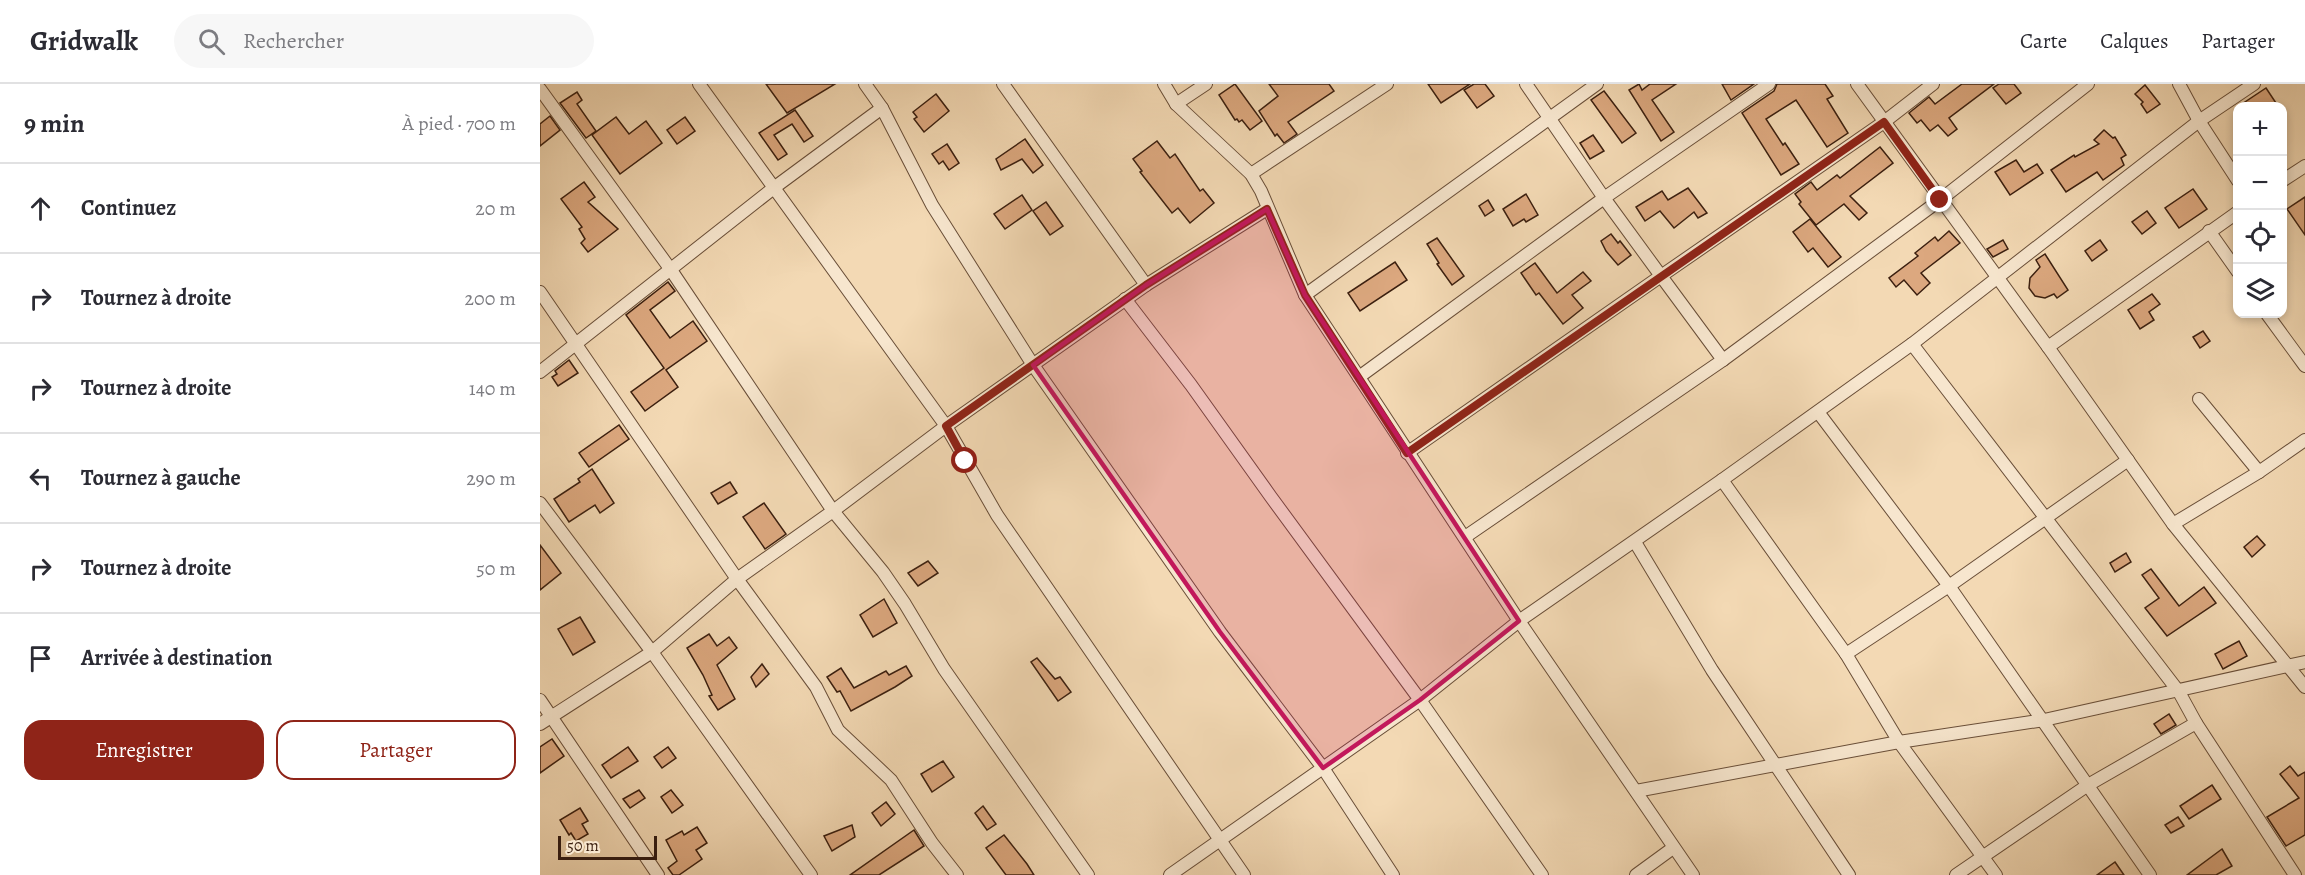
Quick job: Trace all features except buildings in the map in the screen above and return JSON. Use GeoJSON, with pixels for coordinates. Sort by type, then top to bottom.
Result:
{"type":"FeatureCollection","features":[{"type":"Feature","properties":{"kind":"street"},"geometry":{"type":"LineString","coordinates":[[699,84],[946,426],[997,515],[1244,875]]}},
{"type":"Feature","properties":{"kind":"street"},"geometry":{"type":"LineString","coordinates":[[865,84],[882,108],[932,205],[1033,365],[1220,632],[1323,768],[1393,875]]}},
{"type":"Feature","properties":{"kind":"street"},"geometry":{"type":"LineString","coordinates":[[1003,84],[1146,285]]}},
{"type":"Feature","properties":{"kind":"street"},"geometry":{"type":"LineString","coordinates":[[1164,84],[1176,104],[1251,174],[1261,191],[1305,295],[1519,621],[1693,875]]}},
{"type":"Feature","properties":{"kind":"street"},"geometry":{"type":"LineString","coordinates":[[1176,104],[1206,84]]}},
{"type":"Feature","properties":{"kind":"street"},"geometry":{"type":"LineString","coordinates":[[1251,174],[1387,84]]}},
{"type":"Feature","properties":{"kind":"street"},"geometry":{"type":"LineString","coordinates":[[1526,84],[1604,198],[1723,360]]}},
{"type":"Feature","properties":{"kind":"street"},"geometry":{"type":"LineString","coordinates":[[1305,295],[1597,84]]}},
{"type":"Feature","properties":{"kind":"street"},"geometry":{"type":"LineString","coordinates":[[1359,377],[1604,198],[1769,84]]}},
{"type":"Feature","properties":{"kind":"street"},"geometry":{"type":"LineString","coordinates":[[1857,84],[2173,524],[2305,687]]}},
{"type":"Feature","properties":{"kind":"street"},"geometry":{"type":"LineString","coordinates":[[1407,453],[1884,122],[1933,84]]}},
{"type":"Feature","properties":{"kind":"street"},"geometry":{"type":"LineString","coordinates":[[1465,537],[1723,360],[1940,200],[2088,84]]}},
{"type":"Feature","properties":{"kind":"street"},"geometry":{"type":"LineString","coordinates":[[2179,84],[2199,122],[2233,173]]}},
{"type":"Feature","properties":{"kind":"street"},"geometry":{"type":"LineString","coordinates":[[1170,875],[1420,700],[1519,621],[1635,542],[1912,344],[2199,122],[2254,84]]}},
{"type":"Feature","properties":{"kind":"street"},"geometry":{"type":"LineString","coordinates":[[540,89],[671,270],[833,511],[906,604],[944,669],[1088,875]]}},
{"type":"Feature","properties":{"kind":"street"},"geometry":{"type":"LineString","coordinates":[[540,372],[775,187],[882,108]]}},
{"type":"Feature","properties":{"kind":"street"},"geometry":{"type":"LineString","coordinates":[[2287,179],[2305,166]]}},
{"type":"Feature","properties":{"kind":"street"},"geometry":{"type":"LineString","coordinates":[[540,724],[652,652],[737,579],[1125,299],[1267,209]]}},
{"type":"Feature","properties":{"kind":"street"},"geometry":{"type":"LineString","coordinates":[[2048,347],[2233,216]]}},
{"type":"Feature","properties":{"kind":"street"},"geometry":{"type":"LineString","coordinates":[[2209,231],[2233,265]]}},
{"type":"Feature","properties":{"kind":"street"},"geometry":{"type":"LineString","coordinates":[[540,292],[737,579],[816,687],[838,730],[891,780],[932,843],[957,875]]}},
{"type":"Feature","properties":{"kind":"street"},"geometry":{"type":"LineString","coordinates":[[1125,299],[1191,385],[1277,507],[1420,700],[1542,875]]}},
{"type":"Feature","properties":{"kind":"street"},"geometry":{"type":"LineString","coordinates":[[2270,318],[2305,366]]}},
{"type":"Feature","properties":{"kind":"street"},"geometry":{"type":"LineString","coordinates":[[1912,344],[2179,692],[2196,723],[2295,875]]}},
{"type":"Feature","properties":{"kind":"street"},"geometry":{"type":"LineString","coordinates":[[2199,399],[2259,472]]}},
{"type":"Feature","properties":{"kind":"street"},"geometry":{"type":"LineString","coordinates":[[1818,412],[1949,586],[2150,875]]}},
{"type":"Feature","properties":{"kind":"street"},"geometry":{"type":"LineString","coordinates":[[2173,524],[2259,472],[2305,440]]}},
{"type":"Feature","properties":{"kind":"street"},"geometry":{"type":"LineString","coordinates":[[1846,654],[1949,586],[2128,460]]}},
{"type":"Feature","properties":{"kind":"street"},"geometry":{"type":"LineString","coordinates":[[1722,480],[1846,654],[1899,742],[1996,875]]}},
{"type":"Feature","properties":{"kind":"street"},"geometry":{"type":"LineString","coordinates":[[540,503],[652,652],[811,875]]}},
{"type":"Feature","properties":{"kind":"street"},"geometry":{"type":"LineString","coordinates":[[1635,542],[1712,670],[1850,875]]}},
{"type":"Feature","properties":{"kind":"street"},"geometry":{"type":"LineString","coordinates":[[1635,791],[1899,742],[2044,720],[2179,692],[2305,662]]}},
{"type":"Feature","properties":{"kind":"street"},"geometry":{"type":"LineString","coordinates":[[540,700],[658,875]]}},
{"type":"Feature","properties":{"kind":"street"},"geometry":{"type":"LineString","coordinates":[[1956,875],[2088,785],[2196,723]]}},
{"type":"Feature","properties":{"kind":"street"},"geometry":{"type":"LineString","coordinates":[[1636,875],[1673,848]]}},
{"type":"Feature","properties":{"kind":"highlighted area"},"geometry":{"type":"Polygon","coordinates":[[[1267,209],[1305,295],[1519,621],[1420,700],[1323,768],[1220,632],[1033,365],[1146,285],[1267,209]]]}},
{"type":"Feature","properties":{"kind":"route"},"geometry":{"type":"LineString","coordinates":[[965,461],[946,426],[1146,285],[1267,209],[1305,295],[1407,453],[1884,122],[1940,200]]}}]}
